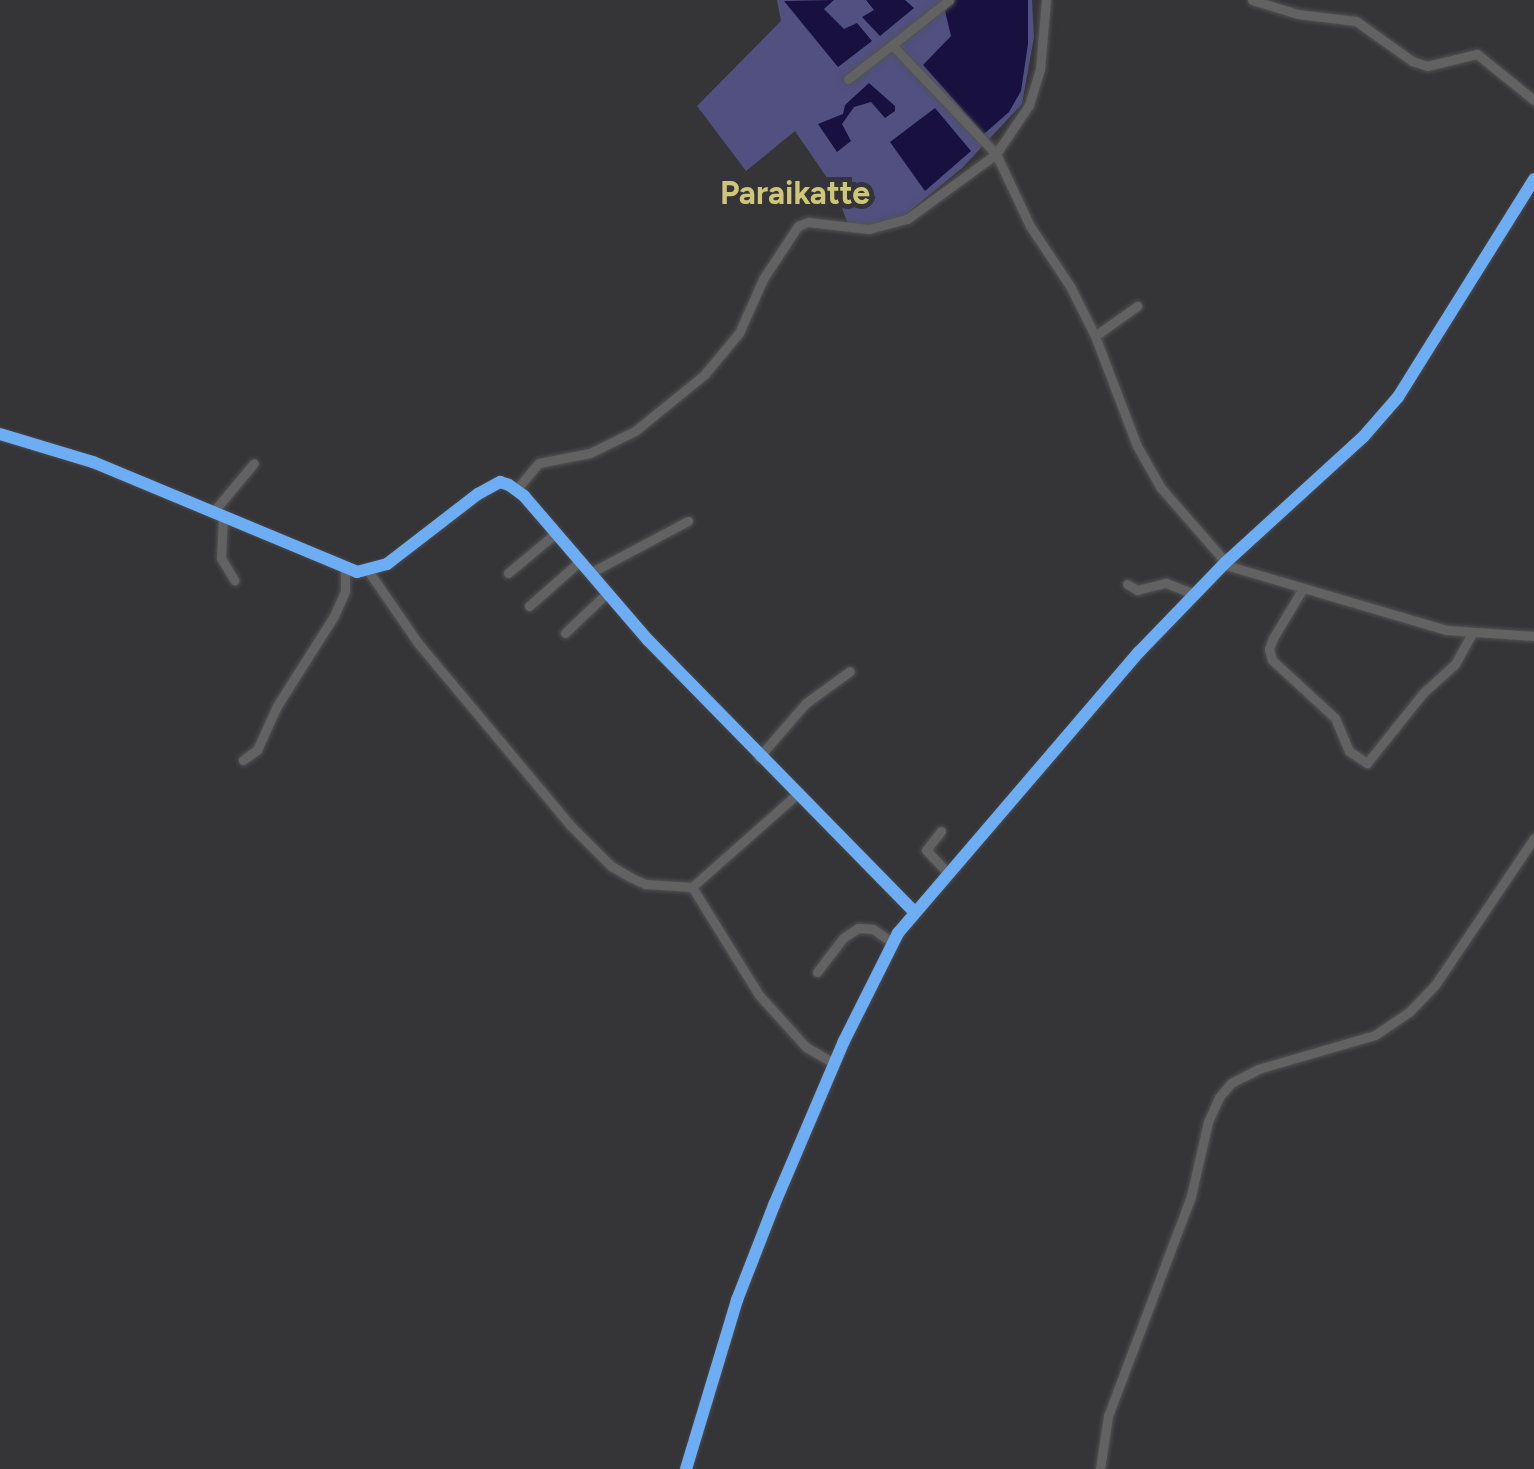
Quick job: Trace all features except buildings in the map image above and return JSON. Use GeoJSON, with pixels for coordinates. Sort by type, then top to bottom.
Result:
{"type":"FeatureCollection","features":[{"type":"Feature","properties":{"kind":"street"},"geometry":{"type":"LineString","coordinates":[[848,79],[949,0]]}},
{"type":"Feature","properties":{"kind":"street"},"geometry":{"type":"LineString","coordinates":[[516,490],[539,463],[590,453],[634,431],[704,375],[739,333],[763,279],[798,226],[808,222],[869,229],[907,219],[996,154],[1029,106],[1040,69],[1046,0]]}},
{"type":"Feature","properties":{"kind":"street"},"geometry":{"type":"LineString","coordinates":[[1252,0],[1298,14],[1356,22],[1412,62],[1427,66],[1477,54],[1534,100]]}},
{"type":"Feature","properties":{"kind":"street"},"geometry":{"type":"LineString","coordinates":[[892,45],[996,154],[1030,226],[1070,286],[1095,336],[1137,446],[1161,488],[1225,563],[1418,624],[1472,633],[1534,636]]}},
{"type":"Feature","properties":{"kind":"street"},"geometry":{"type":"LineString","coordinates":[[686,1469],[737,1300],[834,1063],[892,943],[913,911],[1103,692],[1195,594],[1364,436],[1398,398],[1534,179]]}},
{"type":"Feature","properties":{"kind":"street"},"geometry":{"type":"LineString","coordinates":[[1095,336],[1137,306]]}},
{"type":"Feature","properties":{"kind":"street"},"geometry":{"type":"LineString","coordinates":[[0,434],[92,462],[345,569],[369,572],[387,564],[492,486],[500,482],[516,490],[606,594],[758,757],[913,911]]}},
{"type":"Feature","properties":{"kind":"street"},"geometry":{"type":"LineString","coordinates":[[234,580],[221,558],[219,513],[254,463]]}},
{"type":"Feature","properties":{"kind":"street"},"geometry":{"type":"LineString","coordinates":[[590,572],[688,521]]}},
{"type":"Feature","properties":{"kind":"street"},"geometry":{"type":"LineString","coordinates":[[508,573],[556,533]]}},
{"type":"Feature","properties":{"kind":"street"},"geometry":{"type":"LineString","coordinates":[[528,606],[580,561]]}},
{"type":"Feature","properties":{"kind":"street"},"geometry":{"type":"LineString","coordinates":[[243,760],[256,750],[277,706],[334,616],[345,591],[345,569]]}},
{"type":"Feature","properties":{"kind":"street"},"geometry":{"type":"LineString","coordinates":[[369,572],[418,642],[591,848],[611,866],[646,884],[692,887],[796,795]]}},
{"type":"Feature","properties":{"kind":"street"},"geometry":{"type":"LineString","coordinates":[[1127,584],[1137,590],[1166,583],[1195,594]]}},
{"type":"Feature","properties":{"kind":"street"},"geometry":{"type":"LineString","coordinates":[[1302,590],[1273,638],[1269,648],[1272,660],[1335,718],[1349,752],[1367,763],[1423,693],[1455,664],[1472,633]]}},
{"type":"Feature","properties":{"kind":"street"},"geometry":{"type":"LineString","coordinates":[[565,634],[606,594]]}},
{"type":"Feature","properties":{"kind":"street"},"geometry":{"type":"LineString","coordinates":[[758,757],[806,703],[850,671]]}},
{"type":"Feature","properties":{"kind":"street"},"geometry":{"type":"LineString","coordinates":[[942,831],[926,850],[948,874]]}},
{"type":"Feature","properties":{"kind":"street"},"geometry":{"type":"LineString","coordinates":[[1100,1469],[1108,1416],[1192,1196],[1208,1122],[1219,1097],[1231,1083],[1258,1069],[1374,1035],[1408,1012],[1435,986],[1534,838]]}},
{"type":"Feature","properties":{"kind":"street"},"geometry":{"type":"LineString","coordinates":[[692,887],[759,995],[806,1047],[834,1063]]}},
{"type":"Feature","properties":{"kind":"street"},"geometry":{"type":"LineString","coordinates":[[817,972],[843,938],[858,928],[873,930],[892,943]]}},
{"type":"Feature","properties":{"kind":"shaded area"},"geometry":{"type":"Polygon","coordinates":[[[777,0],[1032,0],[1034,37],[1022,104],[962,168],[893,225],[851,233],[836,191],[795,131],[746,171],[697,106],[781,21],[777,0]]]}},
{"type":"Feature","properties":{"kind":"shaded area"},"geometry":{"type":"Polygon","coordinates":[[[834,0],[824,9],[844,29],[857,23],[872,41],[838,67],[784,1],[834,0]]]}},
{"type":"Feature","properties":{"kind":"shaded area"},"geometry":{"type":"Polygon","coordinates":[[[866,0],[905,0],[914,8],[880,36],[862,17],[874,10],[866,0]]]}},
{"type":"Feature","properties":{"kind":"shaded area"},"geometry":{"type":"Polygon","coordinates":[[[953,0],[1028,0],[1028,44],[1021,91],[1009,112],[984,134],[923,65],[951,36],[945,11],[953,0]]]}},
{"type":"Feature","properties":{"kind":"shaded area"},"geometry":{"type":"Polygon","coordinates":[[[869,83],[895,106],[895,111],[885,118],[871,102],[854,107],[842,124],[851,141],[837,152],[818,124],[843,114],[845,105],[869,83]]]}},
{"type":"Feature","properties":{"kind":"shaded area"},"geometry":{"type":"Polygon","coordinates":[[[935,108],[971,151],[925,191],[890,142],[935,108]]]}},
{"type":"Feature","properties":{"kind":"cycle path"},"geometry":{"type":"LineString","coordinates":[[686,1469],[737,1300],[774,1205],[844,1041],[898,933],[1139,652],[1225,563],[1364,436],[1398,397],[1534,179]]}},
{"type":"Feature","properties":{"kind":"cycle path"},"geometry":{"type":"LineString","coordinates":[[0,434],[93,462],[357,572],[387,564],[478,494],[500,482],[509,485],[524,496],[648,640],[913,911]]}},
{"type":"Feature","properties":{"kind":"district","name":"Paraikatte"},"geometry":{"type":"Point","coordinates":[795,193]}}]}
